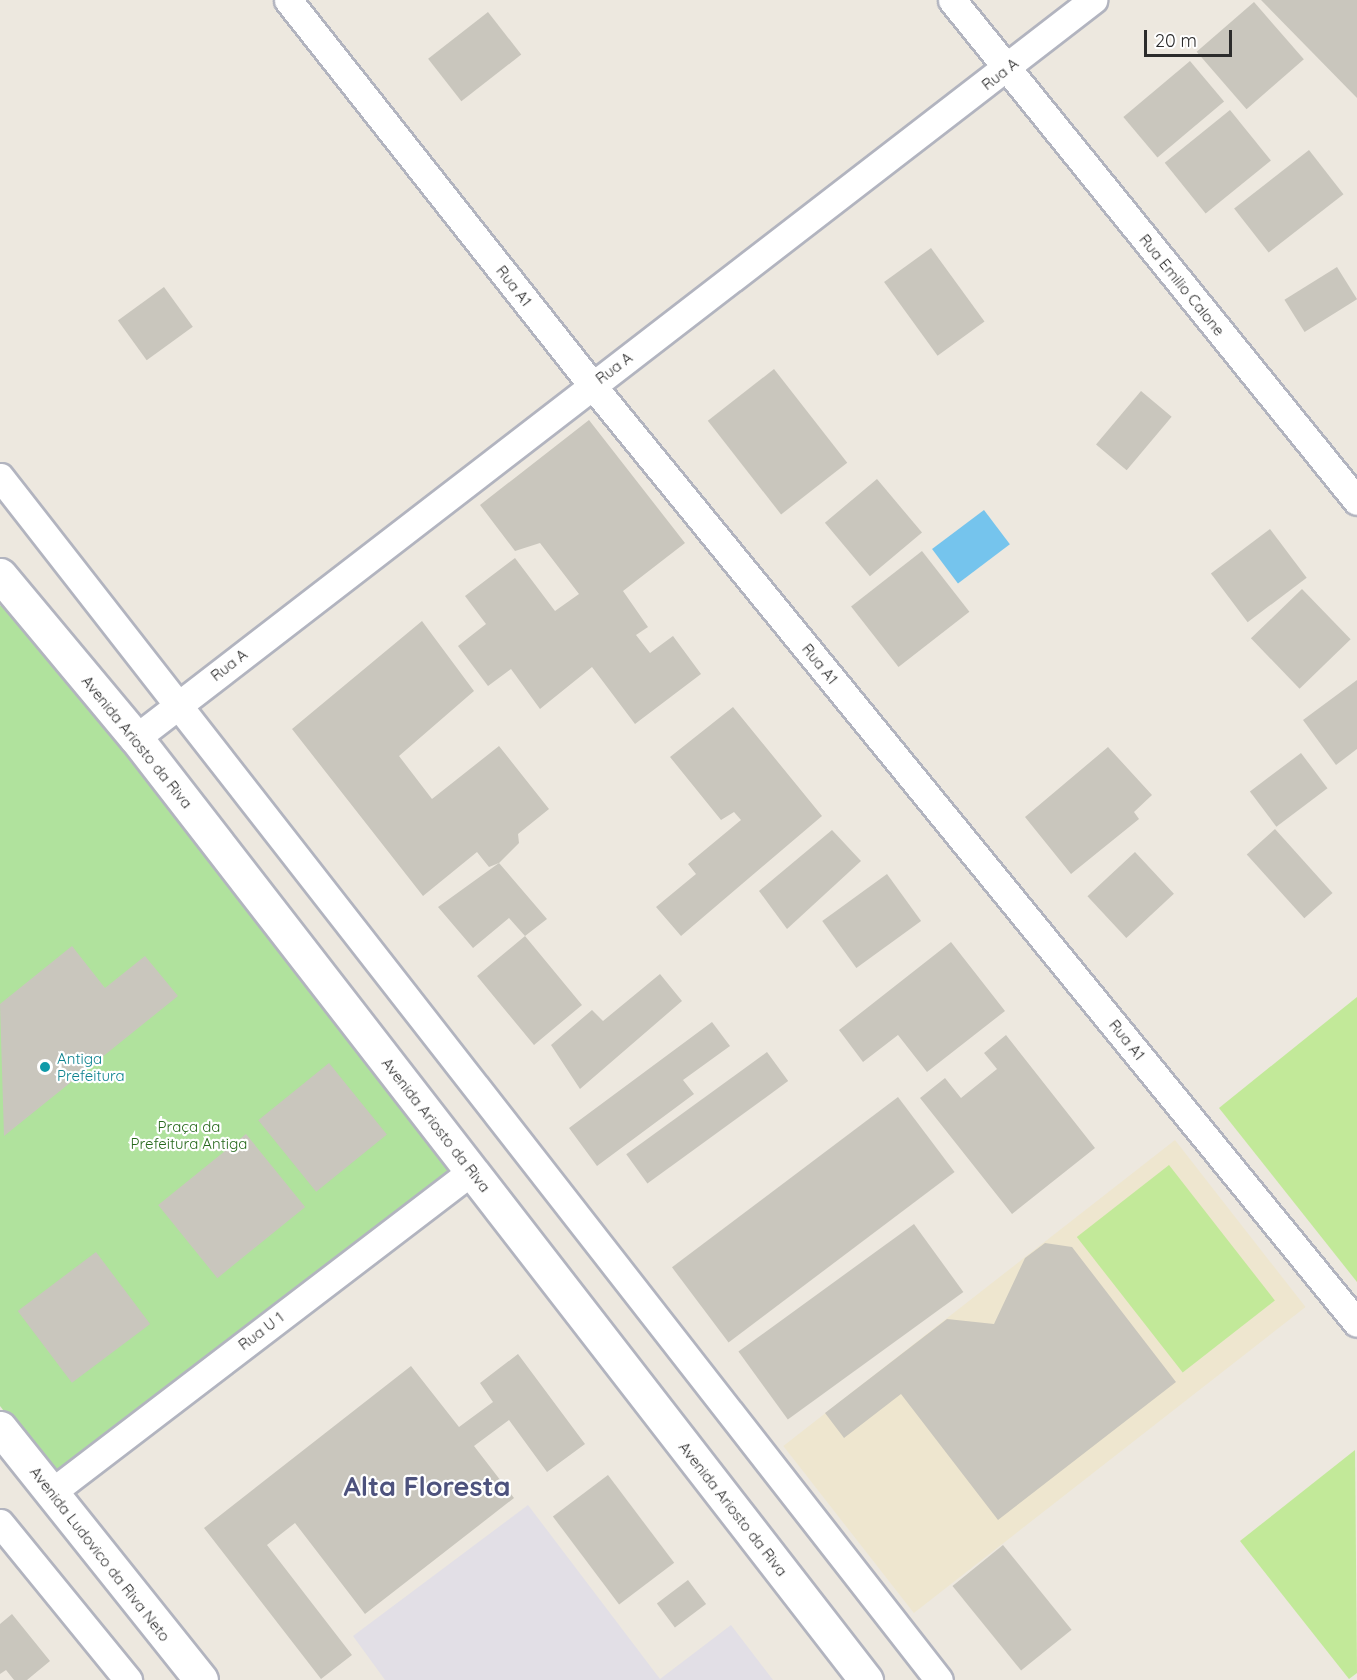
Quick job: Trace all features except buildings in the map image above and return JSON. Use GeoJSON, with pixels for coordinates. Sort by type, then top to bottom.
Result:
{"type":"FeatureCollection","features":[{"type":"Feature","properties":{"kind":"street","name":"Rua A1"},"geometry":{"type":"LineString","coordinates":[[288,0],[592,385],[1357,1323]]}},
{"type":"Feature","properties":{"kind":"street","name":"Rua Emilio Calone"},"geometry":{"type":"LineString","coordinates":[[952,0],[1357,501]]}},
{"type":"Feature","properties":{"kind":"street","name":"Rua A"},"geometry":{"type":"LineString","coordinates":[[136,738],[1093,0]]}},
{"type":"Feature","properties":{"kind":"street"},"geometry":{"type":"LineString","coordinates":[[0,477],[939,1680]]}},
{"type":"Feature","properties":{"kind":"street","name":"Avenida Ariosto da Riva"},"geometry":{"type":"LineString","coordinates":[[0,575],[136,738],[866,1680]]}},
{"type":"Feature","properties":{"kind":"street","name":"Rua U 1"},"geometry":{"type":"LineString","coordinates":[[52,1491],[472,1171]]}},
{"type":"Feature","properties":{"kind":"street","name":"Avenida Ludovico da Riva Neto"},"geometry":{"type":"LineString","coordinates":[[0,1428],[201,1680]]}},
{"type":"Feature","properties":{"kind":"street"},"geometry":{"type":"LineString","coordinates":[[0,1524],[128,1680]]}},
{"type":"Feature","properties":{"kind":"shaded area"},"geometry":{"type":"Polygon","coordinates":[[[1175,1140],[1306,1307],[914,1613],[783,1446],[1175,1140]]]}},
{"type":"Feature","properties":{"kind":"shaded area"},"geometry":{"type":"Polygon","coordinates":[[[528,1505],[660,1679],[731,1625],[773,1680],[385,1680],[353,1636],[528,1505]]]}},
{"type":"Feature","properties":{"kind":"green space","name":"Praça da Prefeitura Antiga"},"geometry":{"type":"Polygon","coordinates":[[[9,599],[457,1169],[53,1475],[0,1406],[0,606],[9,599]]]}},
{"type":"Feature","properties":{"kind":"green space"},"geometry":{"type":"Polygon","coordinates":[[[1357,997],[1357,1282],[1219,1108],[1357,997]]]}},
{"type":"Feature","properties":{"kind":"green space"},"geometry":{"type":"Polygon","coordinates":[[[1169,1165],[1275,1301],[1183,1373],[1077,1237],[1169,1165]]]}},
{"type":"Feature","properties":{"kind":"green space"},"geometry":{"type":"Polygon","coordinates":[[[1355,1450],[1357,1673],[1349,1679],[1240,1541],[1355,1450]]]}},
{"type":"Feature","properties":{"kind":"water"},"geometry":{"type":"Polygon","coordinates":[[[984,510],[1010,544],[958,583],[932,549],[984,510]]]}},
{"type":"Feature","properties":{"kind":"place","name":"Antiga Prefeitura"},"geometry":{"type":"Point","coordinates":[45,1067]}},
{"type":"Feature","properties":{"kind":"district","name":"Alta Floresta"},"geometry":{"type":"Point","coordinates":[427,1487]}}]}
